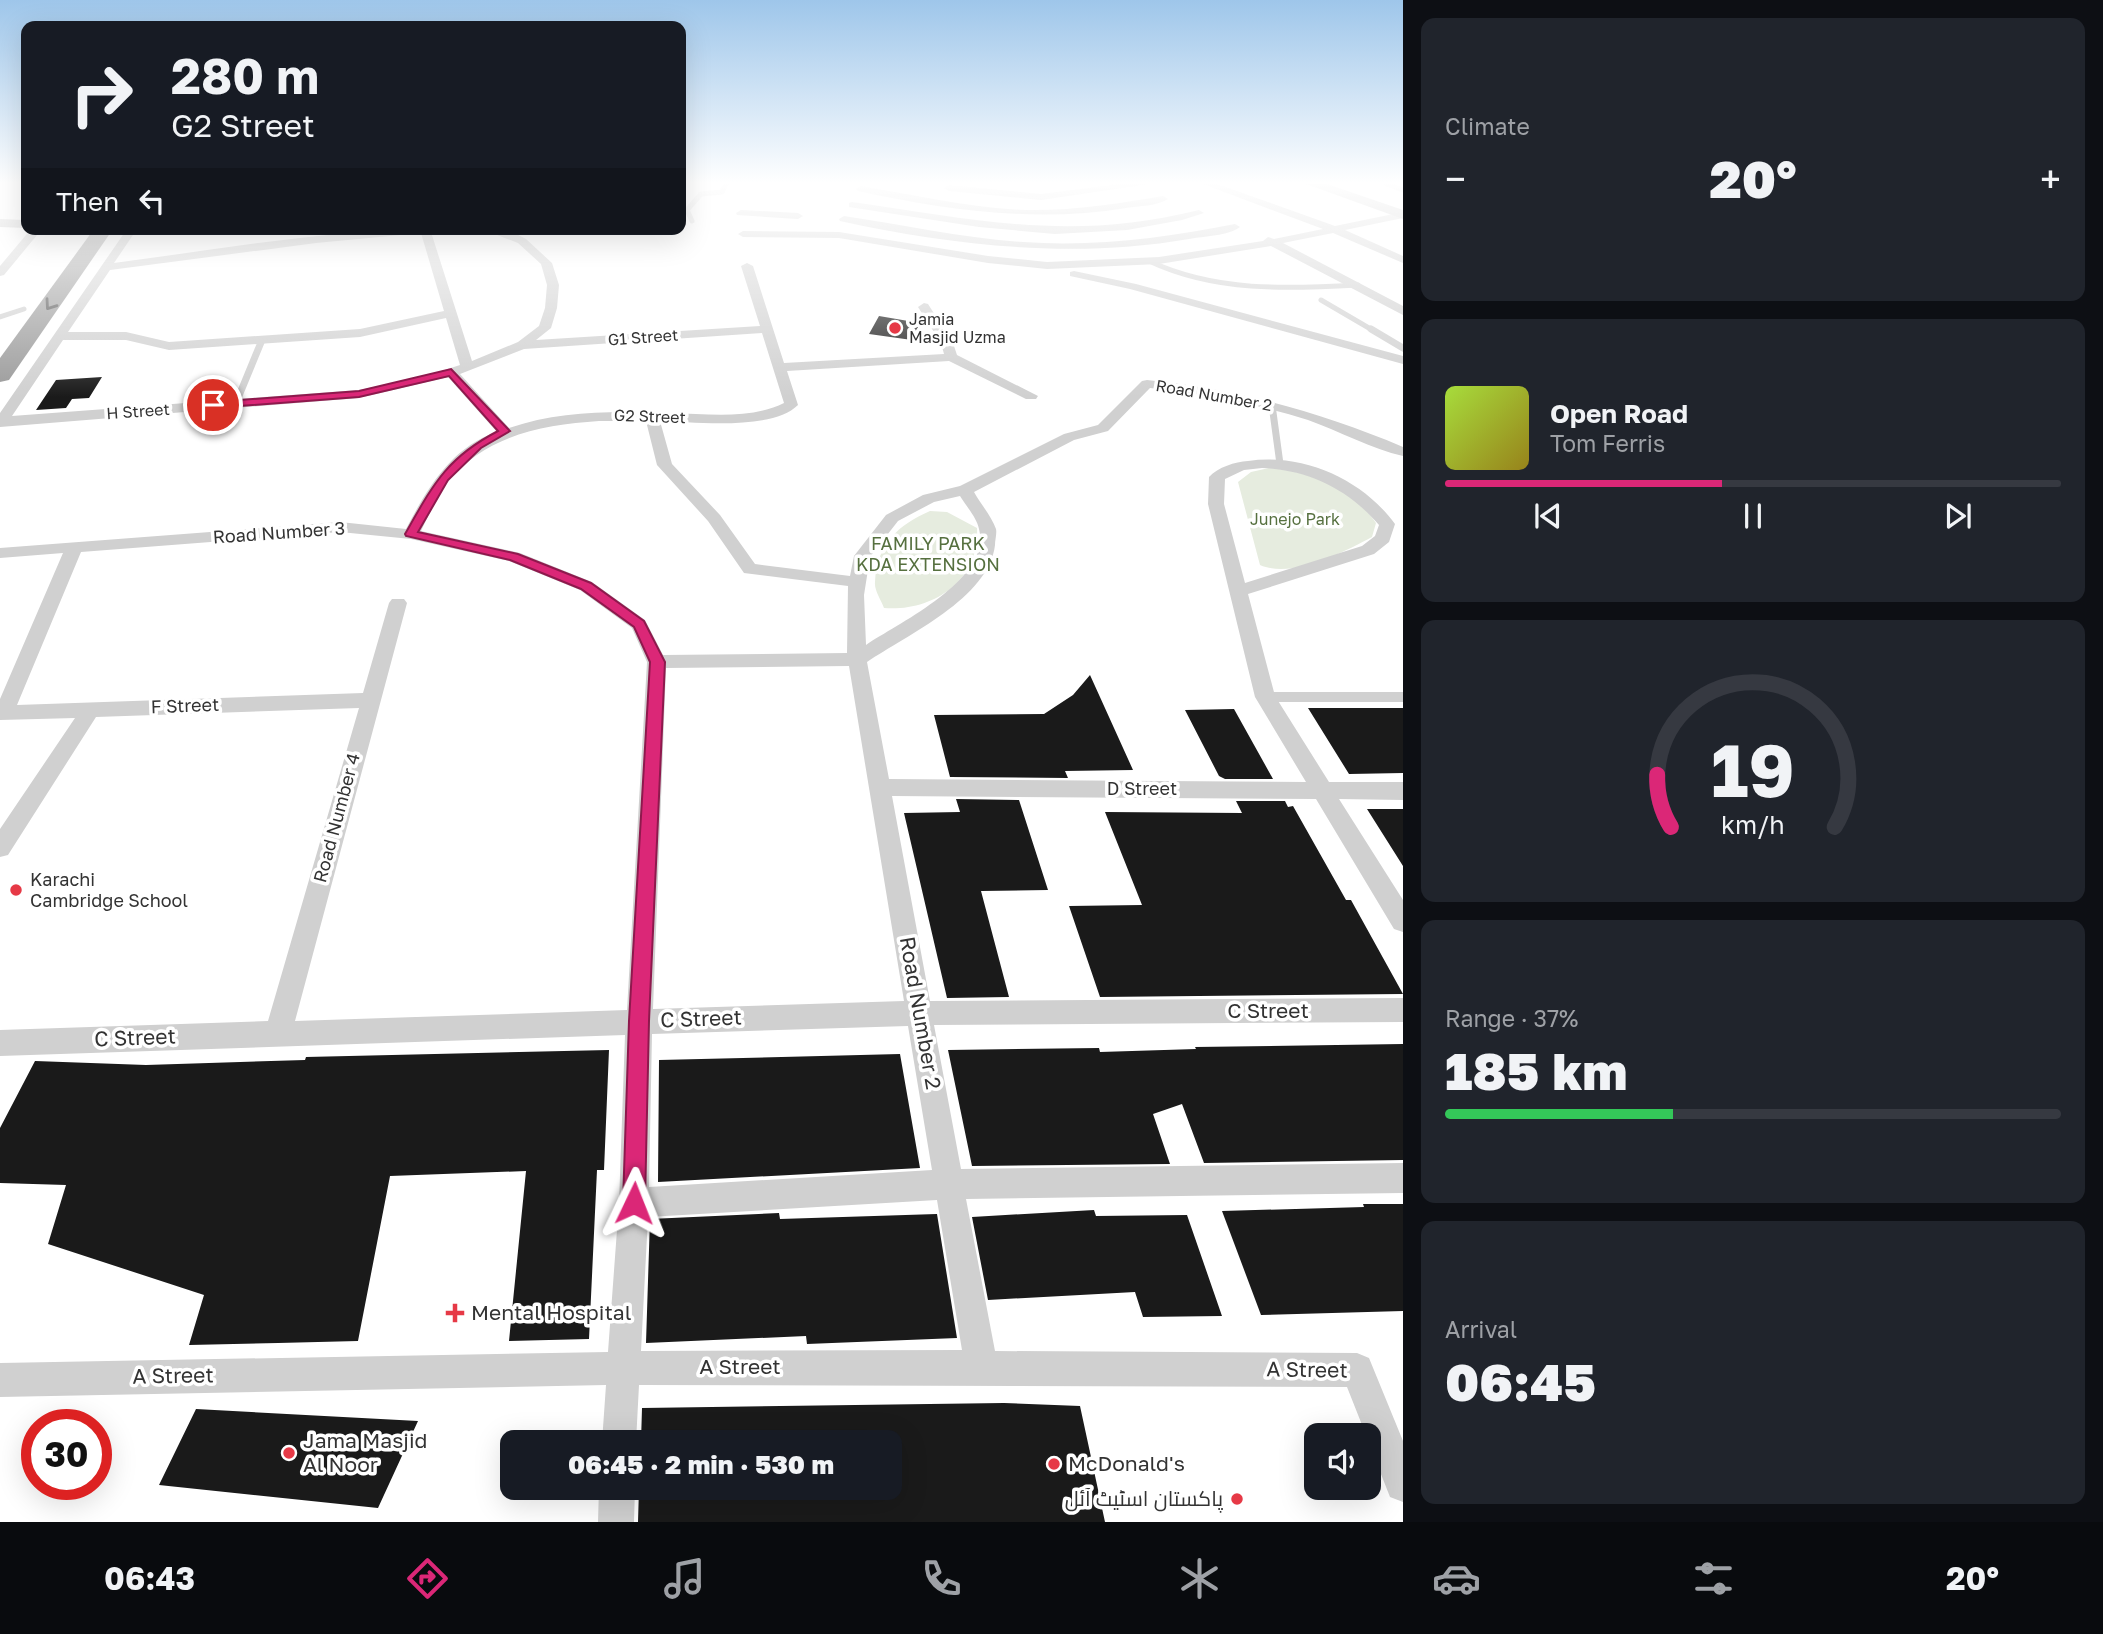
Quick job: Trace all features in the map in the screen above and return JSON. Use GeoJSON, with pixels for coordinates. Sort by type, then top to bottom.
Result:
{"type":"FeatureCollection","features":[{"type":"Feature","properties":{"kind":"highway"},"geometry":{"type":"LineString","coordinates":[[0,341],[62,255]]}},
{"type":"Feature","properties":{"kind":"highway"},"geometry":{"type":"LineString","coordinates":[[0,375],[85,255]]}},
{"type":"Feature","properties":{"kind":"street"},"geometry":{"type":"LineString","coordinates":[[0,273],[15,255]]}},
{"type":"Feature","properties":{"kind":"street"},"geometry":{"type":"LineString","coordinates":[[1,422],[116,255]]}},
{"type":"Feature","properties":{"kind":"street"},"geometry":{"type":"LineString","coordinates":[[109,267],[201,255]]}},
{"type":"Feature","properties":{"kind":"street"},"geometry":{"type":"LineString","coordinates":[[433,255],[467,367]]}},
{"type":"Feature","properties":{"kind":"street","name":"H Street"},"geometry":{"type":"LineString","coordinates":[[1,422],[359,394],[451,372],[522,345],[545,328],[551,308],[553,285],[546,263],[537,255]]}},
{"type":"Feature","properties":{"kind":"street"},"geometry":{"type":"LineString","coordinates":[[966,255],[1074,267],[1188,255]]}},
{"type":"Feature","properties":{"kind":"street"},"geometry":{"type":"LineString","coordinates":[[1298,255],[1358,285],[1403,312]]}},
{"type":"Feature","properties":{"kind":"street"},"geometry":{"type":"LineString","coordinates":[[1057,265],[1065,272],[1132,286],[1403,360]]}},
{"type":"Feature","properties":{"kind":"street","name":"G2 Street"},"geometry":{"type":"LineString","coordinates":[[411,534],[443,478],[477,446],[504,431],[599,414],[720,418],[779,413],[791,405],[747,266]]}},
{"type":"Feature","properties":{"kind":"street"},"geometry":{"type":"LineString","coordinates":[[924,307],[947,343],[951,357]]}},
{"type":"Feature","properties":{"kind":"street"},"geometry":{"type":"LineString","coordinates":[[59,336],[126,336],[169,346],[360,333],[450,313]]}},
{"type":"Feature","properties":{"kind":"street","name":"G1 Street"},"geometry":{"type":"LineString","coordinates":[[522,345],[765,329]]}},
{"type":"Feature","properties":{"kind":"street"},"geometry":{"type":"LineString","coordinates":[[780,367],[951,357],[1031,396]]}},
{"type":"Feature","properties":{"kind":"street"},"geometry":{"type":"LineString","coordinates":[[451,372],[504,431]]}},
{"type":"Feature","properties":{"kind":"street","name":"Road Number 2"},"geometry":{"type":"LineString","coordinates":[[981,1367],[882,787],[857,659],[855,595],[862,556],[892,518],[929,498],[965,490],[1069,437],[1103,428],[1147,384],[1180,387],[1272,404],[1354,430],[1403,452]]}},
{"type":"Feature","properties":{"kind":"street"},"geometry":{"type":"LineString","coordinates":[[652,417],[665,465],[714,518],[750,569],[857,582]]}},
{"type":"Feature","properties":{"kind":"street"},"geometry":{"type":"LineString","coordinates":[[1240,591],[1368,550],[1383,538],[1387,524],[1374,506],[1356,492],[1321,475],[1280,464],[1242,466],[1217,477],[1216,504],[1265,697],[1403,920]]}},
{"type":"Feature","properties":{"kind":"street"},"geometry":{"type":"LineString","coordinates":[[657,662],[857,659],[949,600],[976,572],[985,555],[988,530],[965,490]]}},
{"type":"Feature","properties":{"kind":"street","name":"Road Number 3"},"geometry":{"type":"LineString","coordinates":[[0,554],[340,527],[411,534],[514,557],[586,586],[639,624],[657,662],[639,1021],[634,1203],[619,1430]]}},
{"type":"Feature","properties":{"kind":"street"},"geometry":{"type":"LineString","coordinates":[[2,713],[74,548]]}},
{"type":"Feature","properties":{"kind":"street","name":"Road Number 4"},"geometry":{"type":"LineString","coordinates":[[278,1033],[398,603]]}},
{"type":"Feature","properties":{"kind":"street","name":"F Street"},"geometry":{"type":"LineString","coordinates":[[2,713],[370,700]]}},
{"type":"Feature","properties":{"kind":"street"},"geometry":{"type":"LineString","coordinates":[[0,848],[91,709]]}},
{"type":"Feature","properties":{"kind":"street","name":"D Street"},"geometry":{"type":"LineString","coordinates":[[882,787],[1403,791]]}},
{"type":"Feature","properties":{"kind":"street","name":"C Street"},"geometry":{"type":"LineString","coordinates":[[0,1043],[920,1013],[1403,1010]]}},
{"type":"Feature","properties":{"kind":"street"},"geometry":{"type":"LineString","coordinates":[[634,1203],[950,1184],[1403,1178]]}},
{"type":"Feature","properties":{"kind":"street","name":"A Street"},"geometry":{"type":"LineString","coordinates":[[0,1380],[622,1368],[1357,1370],[1403,1484]]}},
{"type":"Feature","properties":{"kind":"street"},"geometry":{"type":"LineString","coordinates":[[616,1522],[617,1500]]}},
{"type":"Feature","properties":{"kind":"lane"},"geometry":{"type":"LineString","coordinates":[[1149,261],[1162,269],[1230,284],[1269,288],[1358,285]]}},
{"type":"Feature","properties":{"kind":"lane"},"geometry":{"type":"LineString","coordinates":[[1321,300],[1403,348]]}},
{"type":"Feature","properties":{"kind":"lane"},"geometry":{"type":"LineString","coordinates":[[0,317],[24,309]]}},
{"type":"Feature","properties":{"kind":"lane"},"geometry":{"type":"LineString","coordinates":[[236,403],[262,340]]}},
{"type":"Feature","properties":{"kind":"lane"},"geometry":{"type":"LineString","coordinates":[[1272,404],[1280,464]]}},
{"type":"Feature","properties":{"kind":"lane"},"geometry":{"type":"LineString","coordinates":[[1265,697],[1403,697]]}},
{"type":"Feature","properties":{"kind":"green space","name":"Junejo Park"},"geometry":{"type":"Polygon","coordinates":[[[1269,468],[1300,473],[1342,491],[1366,510],[1376,523],[1372,537],[1332,557],[1302,567],[1287,569],[1260,565],[1238,482],[1251,472],[1269,468]]]}},
{"type":"Feature","properties":{"kind":"green space","name":"FAMILY PARK KDA EXTENSION"},"geometry":{"type":"Polygon","coordinates":[[[930,511],[947,512],[977,528],[976,547],[970,563],[962,578],[935,598],[919,605],[884,608],[875,585],[880,557],[899,530],[930,511]]]}},
{"type":"Feature","properties":{"kind":"building","name":"Jamia Masjid Uzma"},"geometry":{"type":"Polygon","coordinates":[[[879,316],[920,323],[912,340],[869,334],[879,316]]]}},
{"type":"Feature","properties":{"kind":"building"},"geometry":{"type":"Polygon","coordinates":[[[102,377],[89,398],[72,399],[66,408],[36,410],[56,380],[102,377]]]}},
{"type":"Feature","properties":{"kind":"building"},"geometry":{"type":"Polygon","coordinates":[[[1090,675],[1133,770],[1065,771],[1068,778],[950,777],[934,715],[1044,714],[1073,695],[1090,675]]]}},
{"type":"Feature","properties":{"kind":"building"},"geometry":{"type":"Polygon","coordinates":[[[1308,708],[1403,708],[1403,773],[1349,774],[1308,708]]]}},
{"type":"Feature","properties":{"kind":"building"},"geometry":{"type":"Polygon","coordinates":[[[1234,709],[1273,779],[1225,779],[1219,776],[1185,710],[1234,709]]]}},
{"type":"Feature","properties":{"kind":"building"},"geometry":{"type":"Polygon","coordinates":[[[956,799],[1019,800],[1048,890],[981,891],[1009,997],[947,998],[904,813],[960,812],[956,799]]]}},
{"type":"Feature","properties":{"kind":"building"},"geometry":{"type":"Polygon","coordinates":[[[1236,801],[1285,801],[1288,807],[1293,806],[1346,900],[1351,900],[1403,994],[1100,997],[1069,906],[1142,905],[1105,812],[1242,813],[1236,801]]]}},
{"type":"Feature","properties":{"kind":"building"},"geometry":{"type":"Polygon","coordinates":[[[1367,809],[1403,809],[1403,866],[1367,809]]]}},
{"type":"Feature","properties":{"kind":"building"},"geometry":{"type":"Polygon","coordinates":[[[1403,1044],[1403,1160],[1204,1163],[1182,1104],[1153,1114],[1170,1164],[972,1166],[948,1050],[1099,1048],[1100,1052],[1196,1049],[1195,1047],[1403,1044]]]}},
{"type":"Feature","properties":{"kind":"building"},"geometry":{"type":"Polygon","coordinates":[[[609,1050],[604,1170],[597,1170],[589,1339],[509,1341],[526,1171],[390,1176],[358,1341],[278,1343],[189,1345],[204,1295],[48,1244],[66,1185],[0,1183],[0,1128],[35,1061],[146,1065],[305,1060],[306,1057],[609,1050]]]}},
{"type":"Feature","properties":{"kind":"building"},"geometry":{"type":"Polygon","coordinates":[[[900,1054],[920,1168],[658,1182],[659,1060],[900,1054]]]}},
{"type":"Feature","properties":{"kind":"building"},"geometry":{"type":"Polygon","coordinates":[[[1363,1204],[1403,1204],[1403,1311],[1261,1315],[1222,1211],[1364,1207],[1363,1204]]]}},
{"type":"Feature","properties":{"kind":"building"},"geometry":{"type":"Polygon","coordinates":[[[1094,1210],[1096,1216],[1187,1215],[1222,1316],[1143,1317],[1135,1292],[988,1300],[972,1217],[1094,1210]]]}},
{"type":"Feature","properties":{"kind":"building"},"geometry":{"type":"Polygon","coordinates":[[[779,1213],[780,1219],[937,1214],[957,1338],[807,1344],[806,1336],[646,1343],[650,1219],[779,1213]]]}},
{"type":"Feature","properties":{"kind":"building"},"geometry":{"type":"Polygon","coordinates":[[[1004,1403],[1080,1406],[1105,1522],[638,1522],[639,1500],[902,1500],[902,1430],[641,1430],[642,1408],[1004,1403]]]}},
{"type":"Feature","properties":{"kind":"building","name":"Jama Masjid Al Noor"},"geometry":{"type":"Polygon","coordinates":[[[196,1409],[418,1421],[378,1508],[159,1485],[196,1409]]]}},
{"type":"Feature","properties":{"kind":"place","name":"Jamia Masjid Uzma"},"geometry":{"type":"Point","coordinates":[895,328]}},
{"type":"Feature","properties":{"kind":"place","name":"Karachi Cambridge School"},"geometry":{"type":"Point","coordinates":[16,890]}},
{"type":"Feature","properties":{"kind":"place","name":"Mental Hospital"},"geometry":{"type":"Point","coordinates":[455,1313]}},
{"type":"Feature","properties":{"kind":"place","name":"Jama Masjid Al Noor"},"geometry":{"type":"Point","coordinates":[289,1453]}},
{"type":"Feature","properties":{"kind":"place","name":"McDonald's"},"geometry":{"type":"Point","coordinates":[1054,1464]}},
{"type":"Feature","properties":{"kind":"place","name":"پاکستان اسٹیٹ آئل"},"geometry":{"type":"Point","coordinates":[1237,1499]}},
{"type":"Feature","properties":{"kind":"route"},"geometry":{"type":"LineString","coordinates":[[213,405],[359,394],[451,372],[504,431],[477,446],[443,478],[411,534],[514,557],[586,586],[639,624],[657,662],[639,1021],[634,1203]]}}]}
